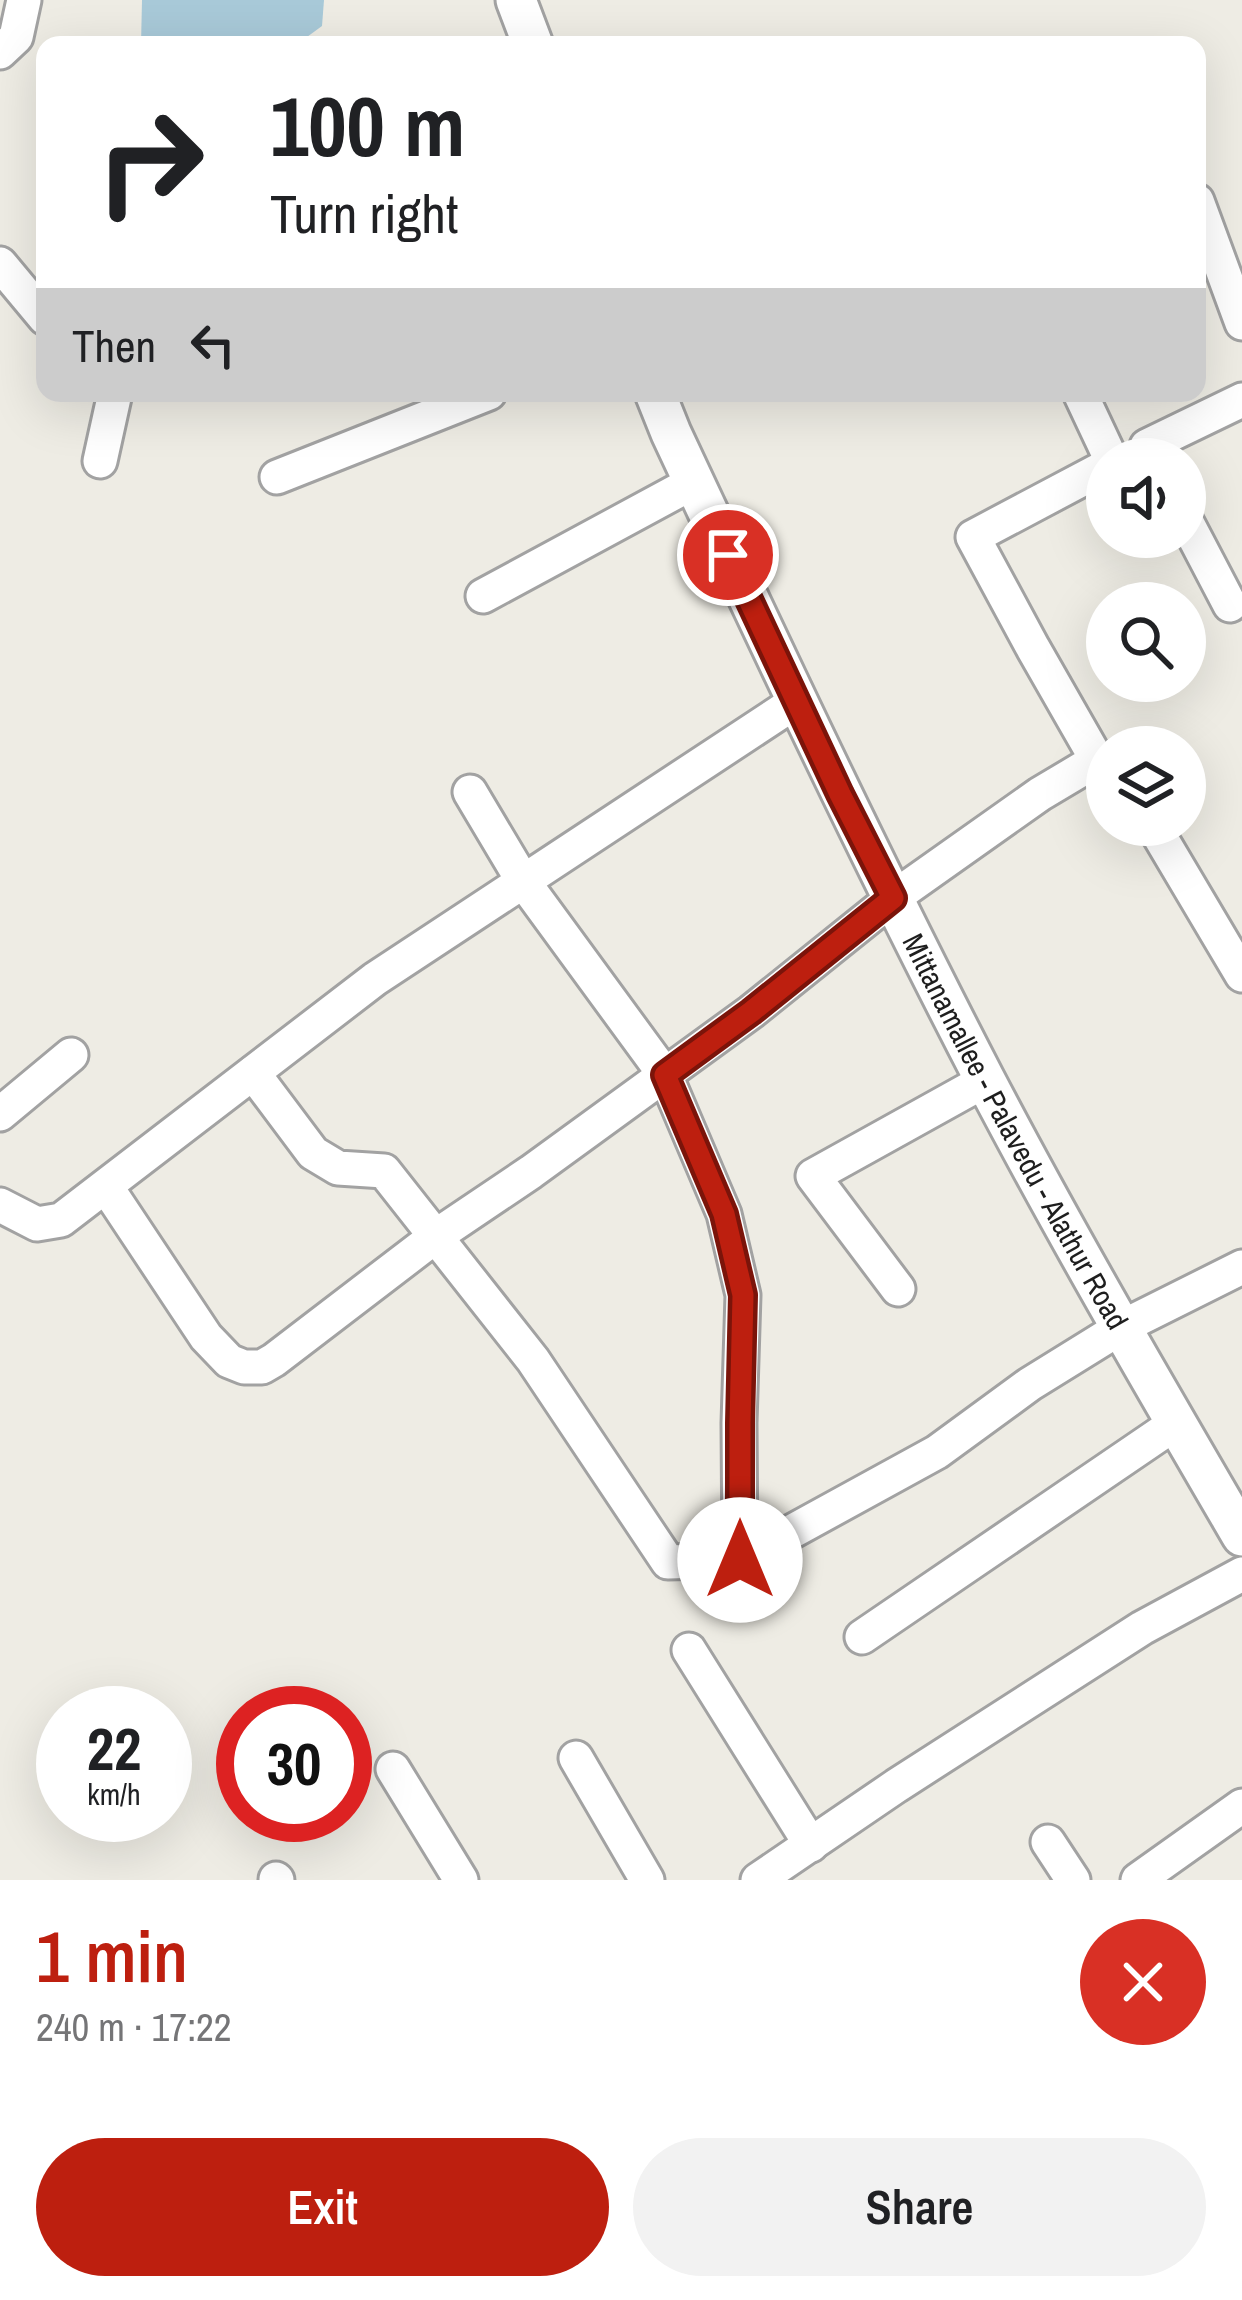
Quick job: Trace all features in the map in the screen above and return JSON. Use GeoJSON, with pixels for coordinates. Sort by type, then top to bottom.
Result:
{"type":"FeatureCollection","features":[{"type":"Feature","properties":{"kind":"street"},"geometry":{"type":"LineString","coordinates":[[0,52],[16,37],[24,0]]}},
{"type":"Feature","properties":{"kind":"street"},"geometry":{"type":"LineString","coordinates":[[516,0],[530,36]]}},
{"type":"Feature","properties":{"kind":"street"},"geometry":{"type":"LineString","coordinates":[[1206,225],[1242,323]]}},
{"type":"Feature","properties":{"kind":"street"},"geometry":{"type":"LineString","coordinates":[[0,264],[36,307]]}},
{"type":"Feature","properties":{"kind":"street"},"geometry":{"type":"LineString","coordinates":[[1172,438],[1242,400]]}},
{"type":"Feature","properties":{"kind":"street"},"geometry":{"type":"LineString","coordinates":[[100,461],[113,402]]}},
{"type":"Feature","properties":{"kind":"street"},"geometry":{"type":"LineString","coordinates":[[277,477],[466,402]]}},
{"type":"Feature","properties":{"kind":"street","name":"Mittanamallee - Palavedu - Alathur Road"},"geometry":{"type":"LineString","coordinates":[[660,402],[796,701],[986,1080],[1242,1536]]}},
{"type":"Feature","properties":{"kind":"street"},"geometry":{"type":"LineString","coordinates":[[1084,402],[1099,438]]}},
{"type":"Feature","properties":{"kind":"street"},"geometry":{"type":"LineString","coordinates":[[107,1188],[206,1337],[230,1361],[244,1367],[262,1367],[274,1360],[436,1236],[751,1012],[893,898],[1040,794],[1097,760],[973,537],[1086,476]]}},
{"type":"Feature","properties":{"kind":"street"},"geometry":{"type":"LineString","coordinates":[[483,596],[694,482]]}},
{"type":"Feature","properties":{"kind":"street"},"geometry":{"type":"LineString","coordinates":[[1206,558],[1230,604]]}},
{"type":"Feature","properties":{"kind":"street"},"geometry":{"type":"LineString","coordinates":[[0,1205],[37,1224],[61,1220],[375,979],[796,701]]}},
{"type":"Feature","properties":{"kind":"street"},"geometry":{"type":"LineString","coordinates":[[470,792],[524,881],[665,1075],[724,1214],[743,1295],[740,1560]]}},
{"type":"Feature","properties":{"kind":"street"},"geometry":{"type":"LineString","coordinates":[[1165,846],[1242,975]]}},
{"type":"Feature","properties":{"kind":"street"},"geometry":{"type":"LineString","coordinates":[[0,1114],[71,1055]]}},
{"type":"Feature","properties":{"kind":"street"},"geometry":{"type":"LineString","coordinates":[[253,1073],[313,1153],[338,1168],[384,1171],[533,1360],[668,1562],[740,1560],[937,1452],[1030,1384],[1122,1327],[1242,1268]]}},
{"type":"Feature","properties":{"kind":"street"},"geometry":{"type":"LineString","coordinates":[[898,1288],[813,1176],[986,1080]]}},
{"type":"Feature","properties":{"kind":"street"},"geometry":{"type":"LineString","coordinates":[[862,1636],[1176,1423]]}},
{"type":"Feature","properties":{"kind":"street"},"geometry":{"type":"LineString","coordinates":[[758,1880],[1142,1628],[1242,1574]]}},
{"type":"Feature","properties":{"kind":"street"},"geometry":{"type":"LineString","coordinates":[[688,1650],[811,1845]]}},
{"type":"Feature","properties":{"kind":"street"},"geometry":{"type":"LineString","coordinates":[[576,1759],[646,1880]]}},
{"type":"Feature","properties":{"kind":"street"},"geometry":{"type":"LineString","coordinates":[[393,1769],[461,1880]]}},
{"type":"Feature","properties":{"kind":"street"},"geometry":{"type":"LineString","coordinates":[[1138,1880],[1242,1805]]}},
{"type":"Feature","properties":{"kind":"street"},"geometry":{"type":"LineString","coordinates":[[1048,1842],[1073,1880]]}},
{"type":"Feature","properties":{"kind":"water"},"geometry":{"type":"Polygon","coordinates":[[[142,0],[324,0],[322,26],[308,36],[141,36],[142,0]]]}},
{"type":"Feature","properties":{"kind":"route"},"geometry":{"type":"LineString","coordinates":[[728,555],[893,898],[665,1075],[724,1214],[743,1295],[740,1560]]}}]}
